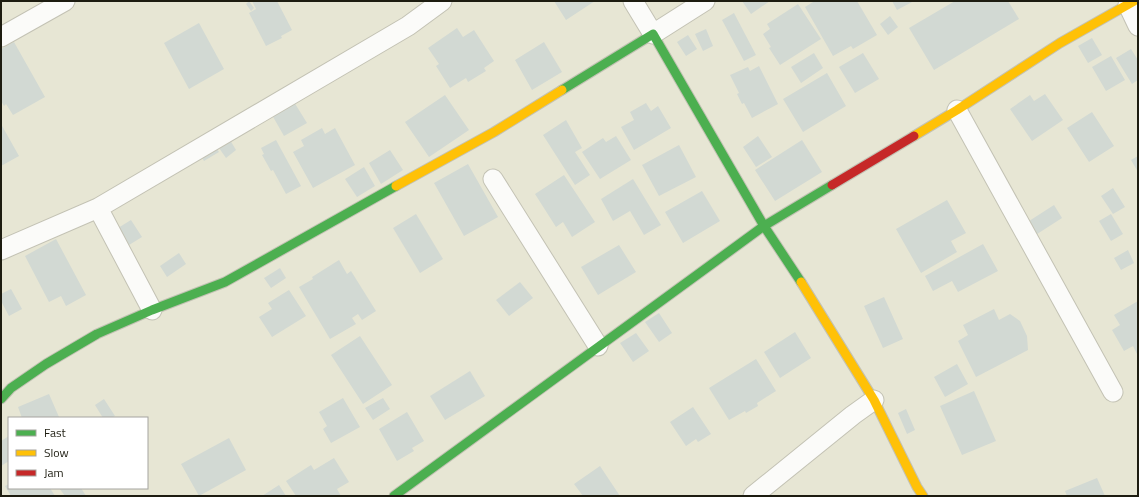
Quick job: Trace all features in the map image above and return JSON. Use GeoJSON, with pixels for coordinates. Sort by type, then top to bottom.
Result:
{"type":"FeatureCollection","features":[{"type":"Feature","properties":{"kind":"street"},"geometry":{"type":"LineString","coordinates":[[1,37],[65,1]]}},
{"type":"Feature","properties":{"kind":"street"},"geometry":{"type":"LineString","coordinates":[[1,250],[98,208],[408,26],[442,1]]}},
{"type":"Feature","properties":{"kind":"street"},"geometry":{"type":"LineString","coordinates":[[633,1],[764,226],[822,315],[874,400],[917,487],[923,496]]}},
{"type":"Feature","properties":{"kind":"street"},"geometry":{"type":"LineString","coordinates":[[1,399],[11,388],[46,364],[97,334],[152,310],[225,282],[494,132],[704,1]]}},
{"type":"Feature","properties":{"kind":"street"},"geometry":{"type":"LineString","coordinates":[[394,496],[764,226],[957,110],[1060,43],[1131,3],[1138,26]]}},
{"type":"Feature","properties":{"kind":"street"},"geometry":{"type":"LineString","coordinates":[[957,110],[1113,392]]}},
{"type":"Feature","properties":{"kind":"street"},"geometry":{"type":"LineString","coordinates":[[493,179],[598,346]]}},
{"type":"Feature","properties":{"kind":"street"},"geometry":{"type":"LineString","coordinates":[[98,208],[152,310]]}},
{"type":"Feature","properties":{"kind":"street"},"geometry":{"type":"LineString","coordinates":[[753,496],[853,415],[874,400]]}},
{"type":"Feature","properties":{"kind":"building"},"geometry":{"type":"Polygon","coordinates":[[[249,1],[254,8],[251,11],[246,4],[249,1]]]}},
{"type":"Feature","properties":{"kind":"building"},"geometry":{"type":"Polygon","coordinates":[[[252,1],[277,1],[292,30],[281,36],[282,38],[266,46],[249,13],[256,9],[252,1]]]}},
{"type":"Feature","properties":{"kind":"building"},"geometry":{"type":"Polygon","coordinates":[[[554,1],[595,1],[566,20],[554,1]]]}},
{"type":"Feature","properties":{"kind":"building"},"geometry":{"type":"Polygon","coordinates":[[[742,1],[770,1],[751,14],[742,1]]]}},
{"type":"Feature","properties":{"kind":"building"},"geometry":{"type":"Polygon","coordinates":[[[813,1],[857,1],[877,35],[853,49],[851,46],[833,56],[805,7],[813,1]]]}},
{"type":"Feature","properties":{"kind":"building"},"geometry":{"type":"Polygon","coordinates":[[[892,1],[914,1],[897,10],[892,1]]]}},
{"type":"Feature","properties":{"kind":"building"},"geometry":{"type":"Polygon","coordinates":[[[955,1],[1008,1],[1019,19],[934,70],[909,28],[955,1]]]}},
{"type":"Feature","properties":{"kind":"building"},"geometry":{"type":"Polygon","coordinates":[[[798,4],[821,39],[780,65],[769,48],[771,47],[763,34],[770,29],[767,24],[798,4]]]}},
{"type":"Feature","properties":{"kind":"building"},"geometry":{"type":"Polygon","coordinates":[[[734,13],[756,55],[744,61],[722,20],[734,13]]]}},
{"type":"Feature","properties":{"kind":"building"},"geometry":{"type":"Polygon","coordinates":[[[890,16],[898,27],[888,35],[880,24],[890,16]]]}},
{"type":"Feature","properties":{"kind":"building"},"geometry":{"type":"Polygon","coordinates":[[[199,23],[224,69],[189,89],[164,43],[199,23]]]}},
{"type":"Feature","properties":{"kind":"building"},"geometry":{"type":"Polygon","coordinates":[[[457,28],[463,37],[474,30],[494,61],[484,68],[486,71],[468,82],[466,78],[450,88],[436,66],[439,64],[428,48],[457,28]]]}},
{"type":"Feature","properties":{"kind":"building"},"geometry":{"type":"Polygon","coordinates":[[[706,29],[713,46],[703,51],[695,34],[706,29]]]}},
{"type":"Feature","properties":{"kind":"building"},"geometry":{"type":"Polygon","coordinates":[[[688,35],[697,49],[686,56],[677,42],[688,35]]]}},
{"type":"Feature","properties":{"kind":"building"},"geometry":{"type":"Polygon","coordinates":[[[1092,38],[1102,55],[1088,63],[1078,46],[1092,38]]]}},
{"type":"Feature","properties":{"kind":"building"},"geometry":{"type":"Polygon","coordinates":[[[14,42],[45,97],[13,115],[6,104],[4,106],[1,101],[1,49],[14,42]]]}},
{"type":"Feature","properties":{"kind":"building"},"geometry":{"type":"Polygon","coordinates":[[[544,42],[562,72],[532,90],[515,60],[544,42]]]}},
{"type":"Feature","properties":{"kind":"building"},"geometry":{"type":"Polygon","coordinates":[[[1131,49],[1138,60],[1138,80],[1132,84],[1116,58],[1131,49]]]}},
{"type":"Feature","properties":{"kind":"building"},"geometry":{"type":"Polygon","coordinates":[[[814,53],[823,68],[801,83],[791,67],[814,53]]]}},
{"type":"Feature","properties":{"kind":"building"},"geometry":{"type":"Polygon","coordinates":[[[863,53],[879,79],[855,93],[839,67],[863,53]]]}},
{"type":"Feature","properties":{"kind":"building"},"geometry":{"type":"Polygon","coordinates":[[[1111,56],[1125,80],[1106,91],[1092,67],[1111,56]]]}},
{"type":"Feature","properties":{"kind":"building"},"geometry":{"type":"Polygon","coordinates":[[[759,66],[778,104],[752,118],[744,103],[742,104],[737,94],[739,93],[730,75],[748,67],[750,71],[759,66]]]}},
{"type":"Feature","properties":{"kind":"building"},"geometry":{"type":"Polygon","coordinates":[[[827,73],[846,106],[803,132],[783,99],[827,73]]]}},
{"type":"Feature","properties":{"kind":"building"},"geometry":{"type":"Polygon","coordinates":[[[1045,94],[1063,120],[1032,141],[1010,109],[1030,95],[1034,101],[1045,94]]]}},
{"type":"Feature","properties":{"kind":"building"},"geometry":{"type":"Polygon","coordinates":[[[445,95],[469,130],[429,157],[405,122],[445,95]]]}},
{"type":"Feature","properties":{"kind":"building"},"geometry":{"type":"Polygon","coordinates":[[[294,102],[307,123],[284,136],[272,115],[294,102]]]}},
{"type":"Feature","properties":{"kind":"building"},"geometry":{"type":"Polygon","coordinates":[[[646,103],[651,111],[658,106],[671,128],[634,150],[621,127],[634,120],[630,112],[646,103]]]}},
{"type":"Feature","properties":{"kind":"building"},"geometry":{"type":"Polygon","coordinates":[[[1092,112],[1114,146],[1089,162],[1067,128],[1092,112]]]}},
{"type":"Feature","properties":{"kind":"building"},"geometry":{"type":"Polygon","coordinates":[[[566,120],[582,148],[575,152],[590,175],[575,185],[543,135],[566,120]]]}},
{"type":"Feature","properties":{"kind":"building"},"geometry":{"type":"Polygon","coordinates":[[[1,124],[19,156],[1,166],[1,124]]]}},
{"type":"Feature","properties":{"kind":"building"},"geometry":{"type":"Polygon","coordinates":[[[322,128],[325,134],[335,128],[355,165],[313,188],[293,152],[304,146],[301,140],[322,128]]]}},
{"type":"Feature","properties":{"kind":"building"},"geometry":{"type":"Polygon","coordinates":[[[616,136],[631,160],[600,179],[582,152],[603,138],[606,142],[616,136]]]}},
{"type":"Feature","properties":{"kind":"building"},"geometry":{"type":"Polygon","coordinates":[[[758,136],[772,157],[756,167],[743,147],[758,136]]]}},
{"type":"Feature","properties":{"kind":"building"},"geometry":{"type":"Polygon","coordinates":[[[230,140],[236,150],[226,158],[219,148],[230,140]]]}},
{"type":"Feature","properties":{"kind":"building"},"geometry":{"type":"Polygon","coordinates":[[[276,140],[301,186],[286,194],[273,170],[271,171],[262,155],[264,154],[261,148],[276,140]]]}},
{"type":"Feature","properties":{"kind":"building"},"geometry":{"type":"Polygon","coordinates":[[[802,140],[822,172],[775,201],[755,170],[802,140]]]}},
{"type":"Feature","properties":{"kind":"building"},"geometry":{"type":"Polygon","coordinates":[[[679,145],[696,177],[659,196],[642,165],[679,145]]]}},
{"type":"Feature","properties":{"kind":"building"},"geometry":{"type":"Polygon","coordinates":[[[215,146],[219,152],[204,161],[200,154],[215,146]]]}},
{"type":"Feature","properties":{"kind":"building"},"geometry":{"type":"Polygon","coordinates":[[[390,150],[403,170],[381,184],[369,163],[390,150]]]}},
{"type":"Feature","properties":{"kind":"building"},"geometry":{"type":"Polygon","coordinates":[[[1138,156],[1138,172],[1131,160],[1138,156]]]}},
{"type":"Feature","properties":{"kind":"building"},"geometry":{"type":"Polygon","coordinates":[[[468,164],[498,217],[464,236],[434,183],[468,164]]]}},
{"type":"Feature","properties":{"kind":"building"},"geometry":{"type":"Polygon","coordinates":[[[364,167],[375,186],[357,197],[345,179],[364,167]]]}},
{"type":"Feature","properties":{"kind":"building"},"geometry":{"type":"Polygon","coordinates":[[[564,175],[595,222],[572,237],[563,222],[556,227],[535,194],[564,175]]]}},
{"type":"Feature","properties":{"kind":"building"},"geometry":{"type":"Polygon","coordinates":[[[633,179],[661,225],[644,235],[630,211],[613,221],[601,199],[633,179]]]}},
{"type":"Feature","properties":{"kind":"building"},"geometry":{"type":"Polygon","coordinates":[[[1113,188],[1125,207],[1113,214],[1101,196],[1113,188]]]}},
{"type":"Feature","properties":{"kind":"building"},"geometry":{"type":"Polygon","coordinates":[[[702,191],[720,221],[683,243],[665,212],[702,191]]]}},
{"type":"Feature","properties":{"kind":"building"},"geometry":{"type":"Polygon","coordinates":[[[947,200],[966,233],[951,241],[957,252],[921,273],[896,229],[947,200]]]}},
{"type":"Feature","properties":{"kind":"building"},"geometry":{"type":"Polygon","coordinates":[[[1054,205],[1062,218],[1034,236],[1026,223],[1054,205]]]}},
{"type":"Feature","properties":{"kind":"building"},"geometry":{"type":"Polygon","coordinates":[[[416,214],[443,259],[420,273],[393,228],[416,214]]]}},
{"type":"Feature","properties":{"kind":"building"},"geometry":{"type":"Polygon","coordinates":[[[1111,214],[1123,234],[1111,241],[1099,221],[1111,214]]]}},
{"type":"Feature","properties":{"kind":"building"},"geometry":{"type":"Polygon","coordinates":[[[131,220],[142,237],[129,245],[118,228],[131,220]]]}},
{"type":"Feature","properties":{"kind":"building"},"geometry":{"type":"Polygon","coordinates":[[[56,239],[86,295],[66,306],[61,296],[49,302],[25,256],[56,239]]]}},
{"type":"Feature","properties":{"kind":"building"},"geometry":{"type":"Polygon","coordinates":[[[983,244],[998,271],[958,292],[952,281],[933,291],[925,276],[983,244]]]}},
{"type":"Feature","properties":{"kind":"building"},"geometry":{"type":"Polygon","coordinates":[[[619,245],[636,272],[598,295],[581,267],[619,245]]]}},
{"type":"Feature","properties":{"kind":"building"},"geometry":{"type":"Polygon","coordinates":[[[1128,250],[1134,263],[1121,270],[1114,258],[1128,250]]]}},
{"type":"Feature","properties":{"kind":"building"},"geometry":{"type":"Polygon","coordinates":[[[179,253],[186,264],[167,277],[160,266],[179,253]]]}},
{"type":"Feature","properties":{"kind":"building"},"geometry":{"type":"Polygon","coordinates":[[[339,260],[347,274],[351,271],[376,311],[362,320],[358,314],[352,318],[356,324],[330,339],[299,287],[313,279],[312,277],[339,260]]]}},
{"type":"Feature","properties":{"kind":"building"},"geometry":{"type":"Polygon","coordinates":[[[280,268],[286,278],[271,288],[264,278],[280,268]]]}},
{"type":"Feature","properties":{"kind":"building"},"geometry":{"type":"Polygon","coordinates":[[[520,282],[533,298],[509,316],[496,300],[520,282]]]}},
{"type":"Feature","properties":{"kind":"building"},"geometry":{"type":"Polygon","coordinates":[[[11,289],[22,309],[9,316],[1,301],[1,294],[11,289]]]}},
{"type":"Feature","properties":{"kind":"building"},"geometry":{"type":"Polygon","coordinates":[[[289,290],[306,316],[272,337],[259,317],[272,309],[268,303],[289,290]]]}},
{"type":"Feature","properties":{"kind":"building"},"geometry":{"type":"Polygon","coordinates":[[[884,297],[903,339],[883,348],[864,306],[884,297]]]}},
{"type":"Feature","properties":{"kind":"building"},"geometry":{"type":"Polygon","coordinates":[[[1138,301],[1138,356],[1133,346],[1124,351],[1112,330],[1120,325],[1114,315],[1138,301]]]}},
{"type":"Feature","properties":{"kind":"building"},"geometry":{"type":"Polygon","coordinates":[[[994,309],[999,320],[1010,314],[1020,321],[1027,336],[1028,350],[976,377],[958,341],[968,335],[963,325],[994,309]]]}},
{"type":"Feature","properties":{"kind":"building"},"geometry":{"type":"Polygon","coordinates":[[[659,313],[672,333],[659,342],[645,322],[659,313]]]}},
{"type":"Feature","properties":{"kind":"building"},"geometry":{"type":"Polygon","coordinates":[[[795,332],[811,358],[780,378],[764,352],[795,332]]]}},
{"type":"Feature","properties":{"kind":"building"},"geometry":{"type":"Polygon","coordinates":[[[636,333],[649,351],[633,362],[620,343],[636,333]]]}},
{"type":"Feature","properties":{"kind":"building"},"geometry":{"type":"Polygon","coordinates":[[[360,336],[392,385],[363,404],[331,355],[360,336]]]}},
{"type":"Feature","properties":{"kind":"building"},"geometry":{"type":"Polygon","coordinates":[[[756,359],[776,391],[757,403],[758,406],[729,420],[709,388],[756,359]]]}},
{"type":"Feature","properties":{"kind":"building"},"geometry":{"type":"Polygon","coordinates":[[[957,364],[968,384],[945,397],[934,377],[957,364]]]}},
{"type":"Feature","properties":{"kind":"building"},"geometry":{"type":"Polygon","coordinates":[[[470,371],[485,396],[445,420],[430,396],[470,371]]]}},
{"type":"Feature","properties":{"kind":"building"},"geometry":{"type":"Polygon","coordinates":[[[974,391],[996,441],[962,455],[940,406],[974,391]]]}},
{"type":"Feature","properties":{"kind":"building"},"geometry":{"type":"Polygon","coordinates":[[[49,394],[59,417],[22,417],[18,407],[49,394]]]}},
{"type":"Feature","properties":{"kind":"building"},"geometry":{"type":"Polygon","coordinates":[[[343,398],[360,427],[331,443],[323,429],[327,426],[319,412],[343,398]]]}},
{"type":"Feature","properties":{"kind":"building"},"geometry":{"type":"Polygon","coordinates":[[[383,398],[390,409],[373,420],[365,408],[383,398]]]}},
{"type":"Feature","properties":{"kind":"building"},"geometry":{"type":"Polygon","coordinates":[[[104,399],[115,416],[102,417],[95,405],[104,399]]]}},
{"type":"Feature","properties":{"kind":"building"},"geometry":{"type":"Polygon","coordinates":[[[693,407],[711,434],[698,442],[696,439],[686,446],[670,422],[693,407]]]}},
{"type":"Feature","properties":{"kind":"building"},"geometry":{"type":"Polygon","coordinates":[[[906,409],[915,430],[907,434],[898,413],[906,409]]]}},
{"type":"Feature","properties":{"kind":"building"},"geometry":{"type":"Polygon","coordinates":[[[407,412],[424,441],[412,448],[414,451],[397,461],[379,429],[407,412]]]}},
{"type":"Feature","properties":{"kind":"building"},"geometry":{"type":"Polygon","coordinates":[[[8,437],[8,462],[1,466],[1,441],[8,437]]]}},
{"type":"Feature","properties":{"kind":"building"},"geometry":{"type":"Polygon","coordinates":[[[229,438],[246,470],[199,496],[181,464],[229,438]]]}},
{"type":"Feature","properties":{"kind":"building"},"geometry":{"type":"Polygon","coordinates":[[[334,458],[349,482],[337,489],[341,496],[296,496],[286,481],[311,465],[314,470],[334,458]]]}},
{"type":"Feature","properties":{"kind":"building"},"geometry":{"type":"Polygon","coordinates":[[[600,466],[620,496],[583,496],[574,484],[600,466]]]}},
{"type":"Feature","properties":{"kind":"building"},"geometry":{"type":"Polygon","coordinates":[[[1097,478],[1105,496],[1067,496],[1065,491],[1097,478]]]}},
{"type":"Feature","properties":{"kind":"building"},"geometry":{"type":"Polygon","coordinates":[[[8,484],[8,489],[51,489],[55,496],[11,496],[5,486],[8,484]]]}},
{"type":"Feature","properties":{"kind":"building"},"geometry":{"type":"Polygon","coordinates":[[[279,485],[286,496],[262,496],[279,485]]]}},
{"type":"Feature","properties":{"kind":"building"},"geometry":{"type":"Polygon","coordinates":[[[60,489],[82,489],[86,496],[65,496],[60,489]]]}},
{"type":"Feature","properties":{"kind":"traffic: fast"},"geometry":{"type":"LineString","coordinates":[[562,90],[653,34],[764,226],[801,282]]}},
{"type":"Feature","properties":{"kind":"traffic: fast"},"geometry":{"type":"LineString","coordinates":[[394,496],[764,226],[832,185]]}},
{"type":"Feature","properties":{"kind":"traffic: fast"},"geometry":{"type":"LineString","coordinates":[[1,399],[11,388],[46,364],[97,334],[152,310],[225,282],[396,186]]}},
{"type":"Feature","properties":{"kind":"traffic: slow"},"geometry":{"type":"LineString","coordinates":[[914,136],[1060,43],[1134,1]]}},
{"type":"Feature","properties":{"kind":"traffic: slow"},"geometry":{"type":"LineString","coordinates":[[396,186],[494,132],[562,90]]}},
{"type":"Feature","properties":{"kind":"traffic: slow"},"geometry":{"type":"LineString","coordinates":[[801,282],[874,400],[917,487],[923,496]]}},
{"type":"Feature","properties":{"kind":"traffic: jam"},"geometry":{"type":"LineString","coordinates":[[832,185],[914,136]]}}]}
